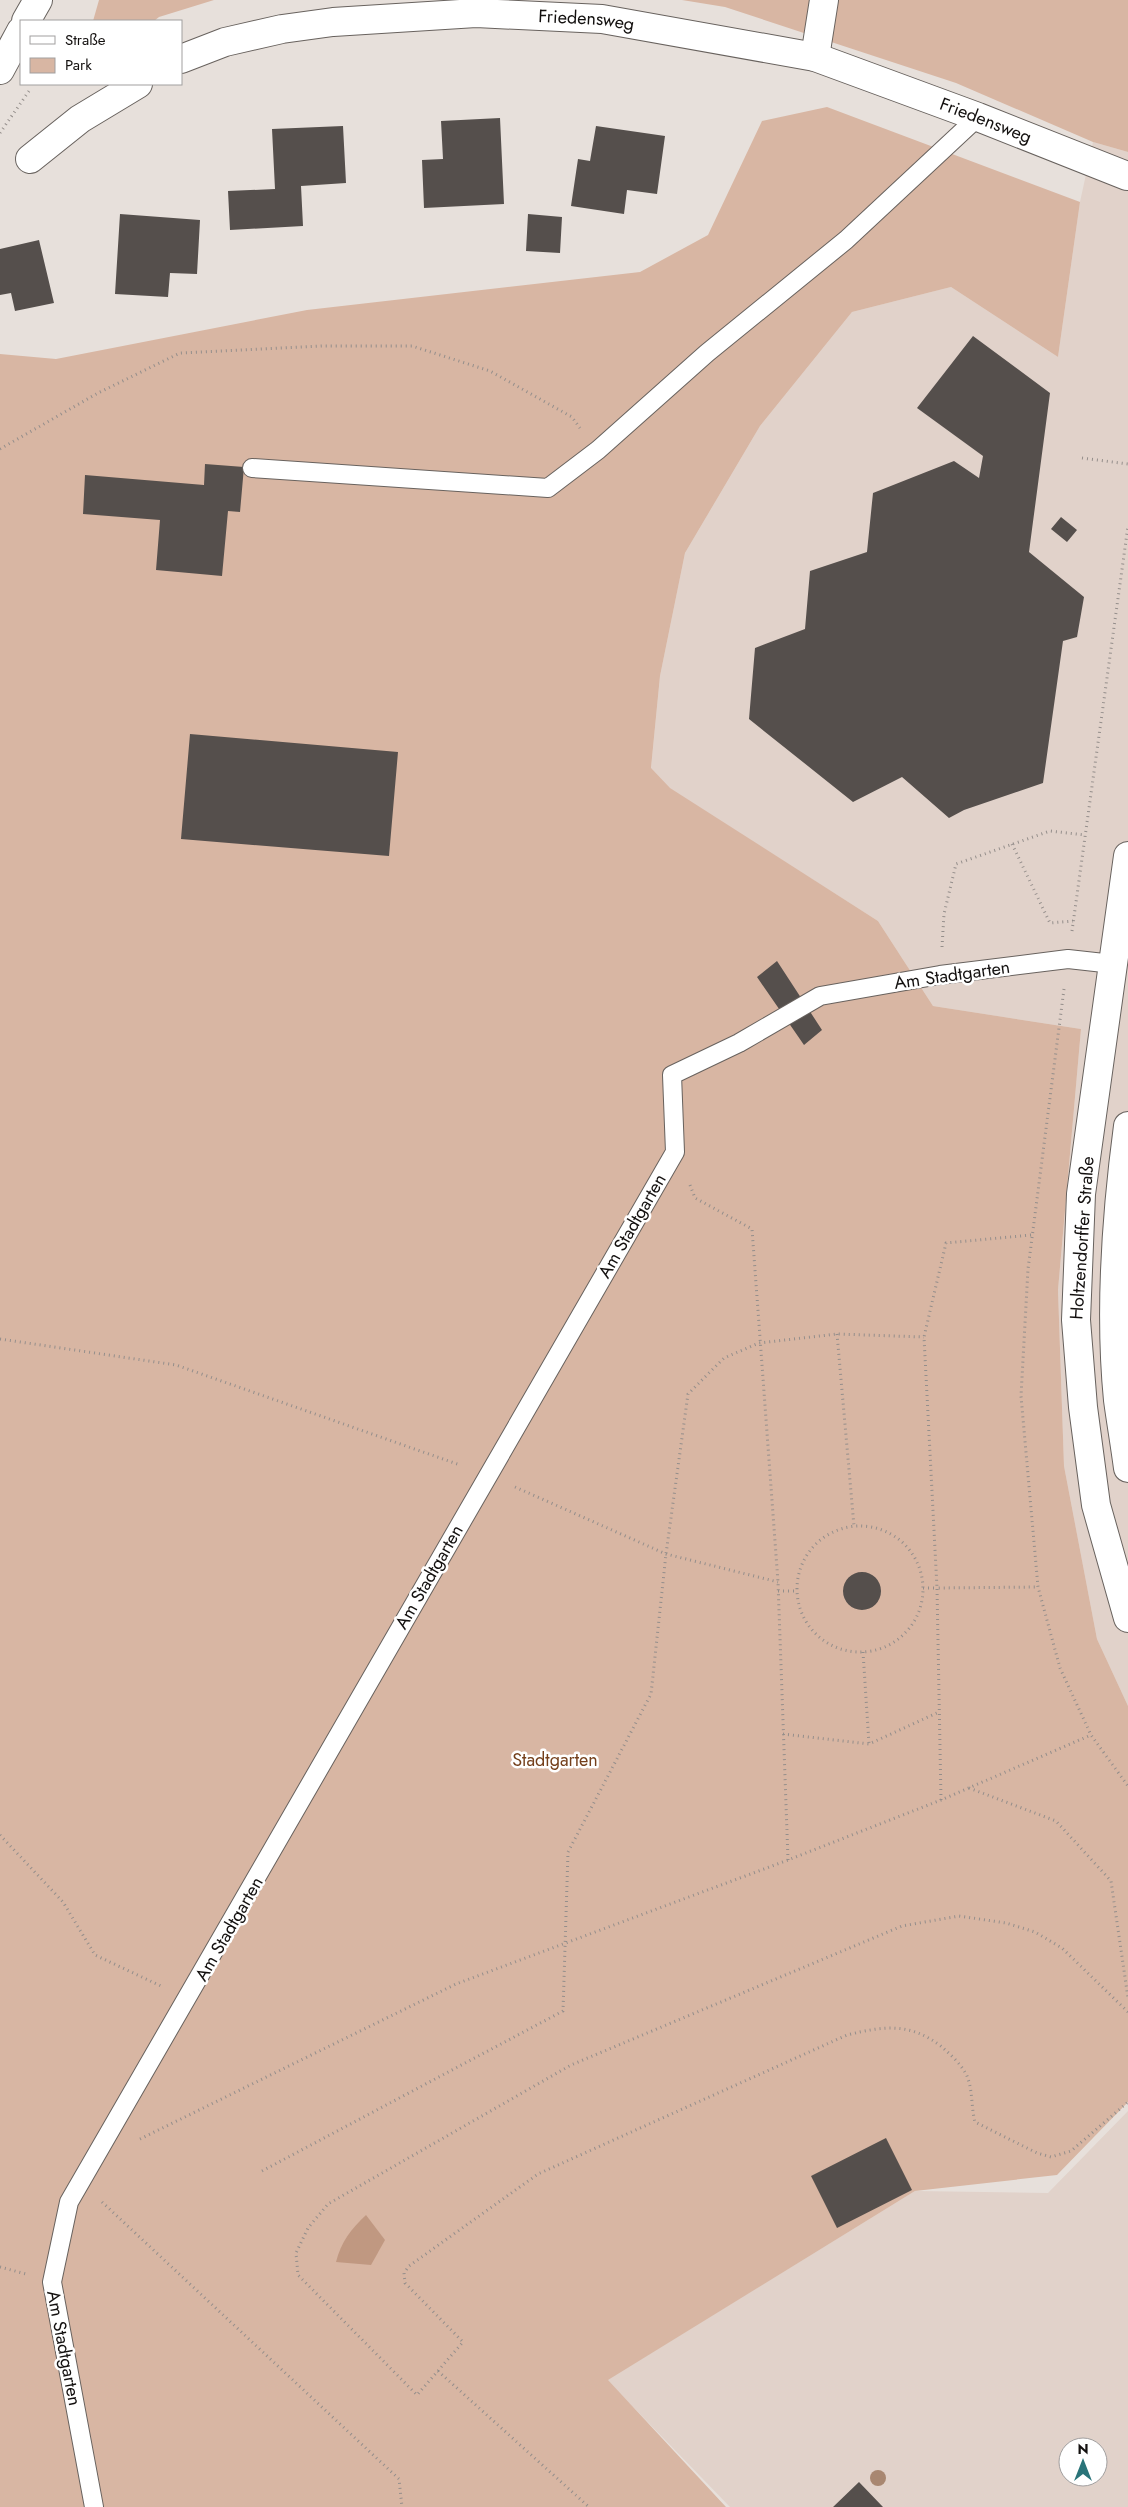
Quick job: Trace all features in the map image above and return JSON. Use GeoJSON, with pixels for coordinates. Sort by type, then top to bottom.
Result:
{"type":"FeatureCollection","features":[{"type":"Feature","properties":{"kind":"street"},"geometry":{"type":"LineString","coordinates":[[27,20],[38,0]]}},
{"type":"Feature","properties":{"kind":"street"},"geometry":{"type":"LineString","coordinates":[[815,57],[824,0]]}},
{"type":"Feature","properties":{"kind":"street","name":"Friedensweg"},"geometry":{"type":"LineString","coordinates":[[182,59],[225,42],[282,29],[333,22],[476,13],[602,18],[815,57],[978,117],[1127,176]]}},
{"type":"Feature","properties":{"kind":"street"},"geometry":{"type":"LineString","coordinates":[[0,70],[20,33]]}},
{"type":"Feature","properties":{"kind":"street"},"geometry":{"type":"LineString","coordinates":[[30,159],[80,119],[136,85]]}},
{"type":"Feature","properties":{"kind":"street","name":"Holtzendorffer Straße"},"geometry":{"type":"LineString","coordinates":[[1128,856],[1082,1194],[1076,1320],[1083,1407],[1096,1505],[1120,1596],[1128,1618]]}},
{"type":"Feature","properties":{"kind":"street","name":"Holtzendorffer Straße"},"geometry":{"type":"LineString","coordinates":[[1128,1126],[1118,1197],[1114,1321],[1118,1399],[1128,1468]]}},
{"type":"Feature","properties":{"kind":"lane"},"geometry":{"type":"LineString","coordinates":[[252,468],[548,488],[598,450],[707,353],[846,240],[978,117]]}},
{"type":"Feature","properties":{"kind":"lane","name":"Am Stadtgarten"},"geometry":{"type":"LineString","coordinates":[[94,2507],[52,2282],[69,2202],[188,1999],[675,1152],[672,1075],[739,1043],[820,996],[940,975],[1068,960],[1113,964]]}},
{"type":"Feature","properties":{"kind":"path"},"geometry":{"type":"LineString","coordinates":[[0,133],[33,85]]}},
{"type":"Feature","properties":{"kind":"path"},"geometry":{"type":"LineString","coordinates":[[0,449],[98,393],[180,353],[322,346],[412,346],[490,371],[572,417],[598,450]]}},
{"type":"Feature","properties":{"kind":"path"},"geometry":{"type":"LineString","coordinates":[[1082,458],[1128,464]]}},
{"type":"Feature","properties":{"kind":"path"},"geometry":{"type":"LineString","coordinates":[[940,975],[944,914],[956,864],[1050,831],[1085,835]]}},
{"type":"Feature","properties":{"kind":"path"},"geometry":{"type":"LineString","coordinates":[[1012,844],[1050,923],[1073,921]]}},
{"type":"Feature","properties":{"kind":"path"},"geometry":{"type":"LineString","coordinates":[[675,1152],[695,1198],[752,1229],[778,1582],[788,1860]]}},
{"type":"Feature","properties":{"kind":"path"},"geometry":{"type":"LineString","coordinates":[[941,1800],[937,1588],[924,1337],[946,1243],[1032,1235]]}},
{"type":"Feature","properties":{"kind":"path"},"geometry":{"type":"LineString","coordinates":[[836,1334],[854,1526]]}},
{"type":"Feature","properties":{"kind":"path"},"geometry":{"type":"LineString","coordinates":[[262,2171],[563,2011],[568,1852],[651,1694],[666,1554],[688,1394],[724,1358],[759,1343],[836,1334],[924,1337]]}},
{"type":"Feature","properties":{"kind":"path"},"geometry":{"type":"LineString","coordinates":[[0,1339],[176,1365],[488,1475],[666,1554],[778,1582]]}},
{"type":"Feature","properties":{"kind":"path"},"geometry":{"type":"LineString","coordinates":[[854,1526],[874,1528],[893,1536],[909,1550],[919,1568],[923,1588],[920,1607],[912,1625],[899,1639],[882,1648],[863,1652],[843,1650],[825,1642],[810,1628],[800,1611],[797,1591],[799,1573],[807,1555],[819,1541],[835,1531],[854,1526]]}},
{"type":"Feature","properties":{"kind":"path"},"geometry":{"type":"LineString","coordinates":[[923,1588],[1038,1587]]}},
{"type":"Feature","properties":{"kind":"path"},"geometry":{"type":"LineString","coordinates":[[778,1591],[797,1591]]}},
{"type":"Feature","properties":{"kind":"path"},"geometry":{"type":"LineString","coordinates":[[863,1652],[869,1744]]}},
{"type":"Feature","properties":{"kind":"path"},"geometry":{"type":"LineString","coordinates":[[783,1734],[869,1744],[939,1712]]}},
{"type":"Feature","properties":{"kind":"path"},"geometry":{"type":"LineString","coordinates":[[139,2140],[456,1984],[788,1860],[941,1800],[1091,1735]]}},
{"type":"Feature","properties":{"kind":"path"},"geometry":{"type":"LineString","coordinates":[[969,1788],[1056,1821],[1110,1881],[1128,1998]]}},
{"type":"Feature","properties":{"kind":"path"},"geometry":{"type":"LineString","coordinates":[[0,1835],[64,1902],[95,1955],[188,1999]]}},
{"type":"Feature","properties":{"kind":"path"},"geometry":{"type":"LineString","coordinates":[[1128,2012],[1062,1948],[1035,1932],[1006,1923],[959,1916],[902,1926],[571,2065],[328,2204],[308,2228],[296,2253],[298,2274],[417,2395],[463,2342],[406,2283],[404,2273],[409,2266],[538,2174],[847,2036],[870,2030],[900,2027],[919,2032],[933,2040],[952,2055],[966,2075],[974,2100],[975,2122],[1037,2153],[1051,2157],[1071,2151],[1128,2102]]}},
{"type":"Feature","properties":{"kind":"path"},"geometry":{"type":"LineString","coordinates":[[99,2199],[399,2479],[402,2507]]}},
{"type":"Feature","properties":{"kind":"path"},"geometry":{"type":"LineString","coordinates":[[438,2371],[588,2507]]}},
{"type":"Feature","properties":{"kind":"shaded area"},"geometry":{"type":"Polygon","coordinates":[[[1093,142],[1128,152],[1128,1706],[1097,1639],[1064,1466],[1058,1290],[1081,1029],[933,1006],[878,921],[669,788],[651,769],[660,676],[685,553],[760,426],[852,312],[951,287],[1058,357],[1080,202],[1093,142]]]}},
{"type":"Feature","properties":{"kind":"shaded area"},"geometry":{"type":"Polygon","coordinates":[[[1128,2111],[1128,2507],[730,2507],[607,2380],[915,2191],[1048,2193],[1128,2111]]]}},
{"type":"Feature","properties":{"kind":"shaded area"},"geometry":{"type":"Polygon","coordinates":[[[366,2215],[385,2240],[371,2265],[336,2262],[347,2236],[366,2215]]]}},
{"type":"Feature","properties":{"kind":"green space"},"geometry":{"type":"Polygon","coordinates":[[[99,0],[214,0],[159,17],[155,20],[93,20],[99,0]]]}},
{"type":"Feature","properties":{"kind":"green space"},"geometry":{"type":"Polygon","coordinates":[[[682,0],[1128,0],[1128,152],[1093,142],[956,83],[725,7],[682,0]]]}},
{"type":"Feature","properties":{"kind":"green space","name":"Stadtgarten"},"geometry":{"type":"Polygon","coordinates":[[[827,107],[1080,202],[1058,357],[951,287],[852,312],[760,426],[685,553],[660,676],[651,768],[670,788],[878,921],[933,1006],[1081,1029],[1058,1290],[1064,1466],[1097,1639],[1128,1706],[1128,2102],[1057,2175],[915,2191],[608,2380],[726,2507],[0,2507],[0,354],[56,359],[307,310],[640,272],[708,235],[762,121],[827,107]]]}},
{"type":"Feature","properties":{"kind":"building"},"geometry":{"type":"Polygon","coordinates":[[[500,118],[504,204],[424,208],[422,160],[443,159],[441,121],[500,118]]]}},
{"type":"Feature","properties":{"kind":"building"},"geometry":{"type":"Polygon","coordinates":[[[343,126],[346,183],[301,186],[303,226],[230,230],[228,191],[275,189],[272,129],[343,126]]]}},
{"type":"Feature","properties":{"kind":"building"},"geometry":{"type":"Polygon","coordinates":[[[596,126],[665,136],[657,194],[627,190],[624,214],[571,206],[578,159],[590,161],[596,126]]]}},
{"type":"Feature","properties":{"kind":"building"},"geometry":{"type":"Polygon","coordinates":[[[120,214],[200,220],[197,274],[170,273],[168,297],[115,294],[120,214]]]}},
{"type":"Feature","properties":{"kind":"building"},"geometry":{"type":"Polygon","coordinates":[[[528,214],[562,217],[560,253],[526,251],[528,214]]]}},
{"type":"Feature","properties":{"kind":"building"},"geometry":{"type":"Polygon","coordinates":[[[39,240],[54,303],[15,311],[11,293],[0,295],[0,249],[39,240]]]}},
{"type":"Feature","properties":{"kind":"building"},"geometry":{"type":"Polygon","coordinates":[[[973,336],[1050,393],[1029,552],[1084,597],[1077,637],[1063,641],[1043,783],[964,810],[949,818],[902,777],[853,802],[749,719],[755,648],[805,629],[810,571],[867,552],[873,493],[954,461],[979,478],[983,456],[917,408],[973,336]]]}},
{"type":"Feature","properties":{"kind":"building"},"geometry":{"type":"Polygon","coordinates":[[[205,464],[244,467],[240,512],[228,511],[222,576],[156,570],[160,520],[83,514],[85,475],[204,485],[205,464]]]}},
{"type":"Feature","properties":{"kind":"building"},"geometry":{"type":"Polygon","coordinates":[[[1061,517],[1077,530],[1067,542],[1051,529],[1061,517]]]}},
{"type":"Feature","properties":{"kind":"building"},"geometry":{"type":"Polygon","coordinates":[[[190,734],[398,752],[389,856],[181,839],[190,734]]]}},
{"type":"Feature","properties":{"kind":"building"},"geometry":{"type":"Polygon","coordinates":[[[777,961],[822,1030],[804,1045],[757,977],[777,961]]]}},
{"type":"Feature","properties":{"kind":"building"},"geometry":{"type":"Polygon","coordinates":[[[862,1572],[876,1577],[881,1591],[876,1605],[862,1610],[848,1605],[843,1591],[848,1577],[862,1572]]]}},
{"type":"Feature","properties":{"kind":"building"},"geometry":{"type":"Polygon","coordinates":[[[886,2138],[912,2190],[837,2228],[811,2176],[886,2138]]]}},
{"type":"Feature","properties":{"kind":"building"},"geometry":{"type":"Polygon","coordinates":[[[859,2482],[883,2507],[833,2507],[859,2482]]]}}]}
